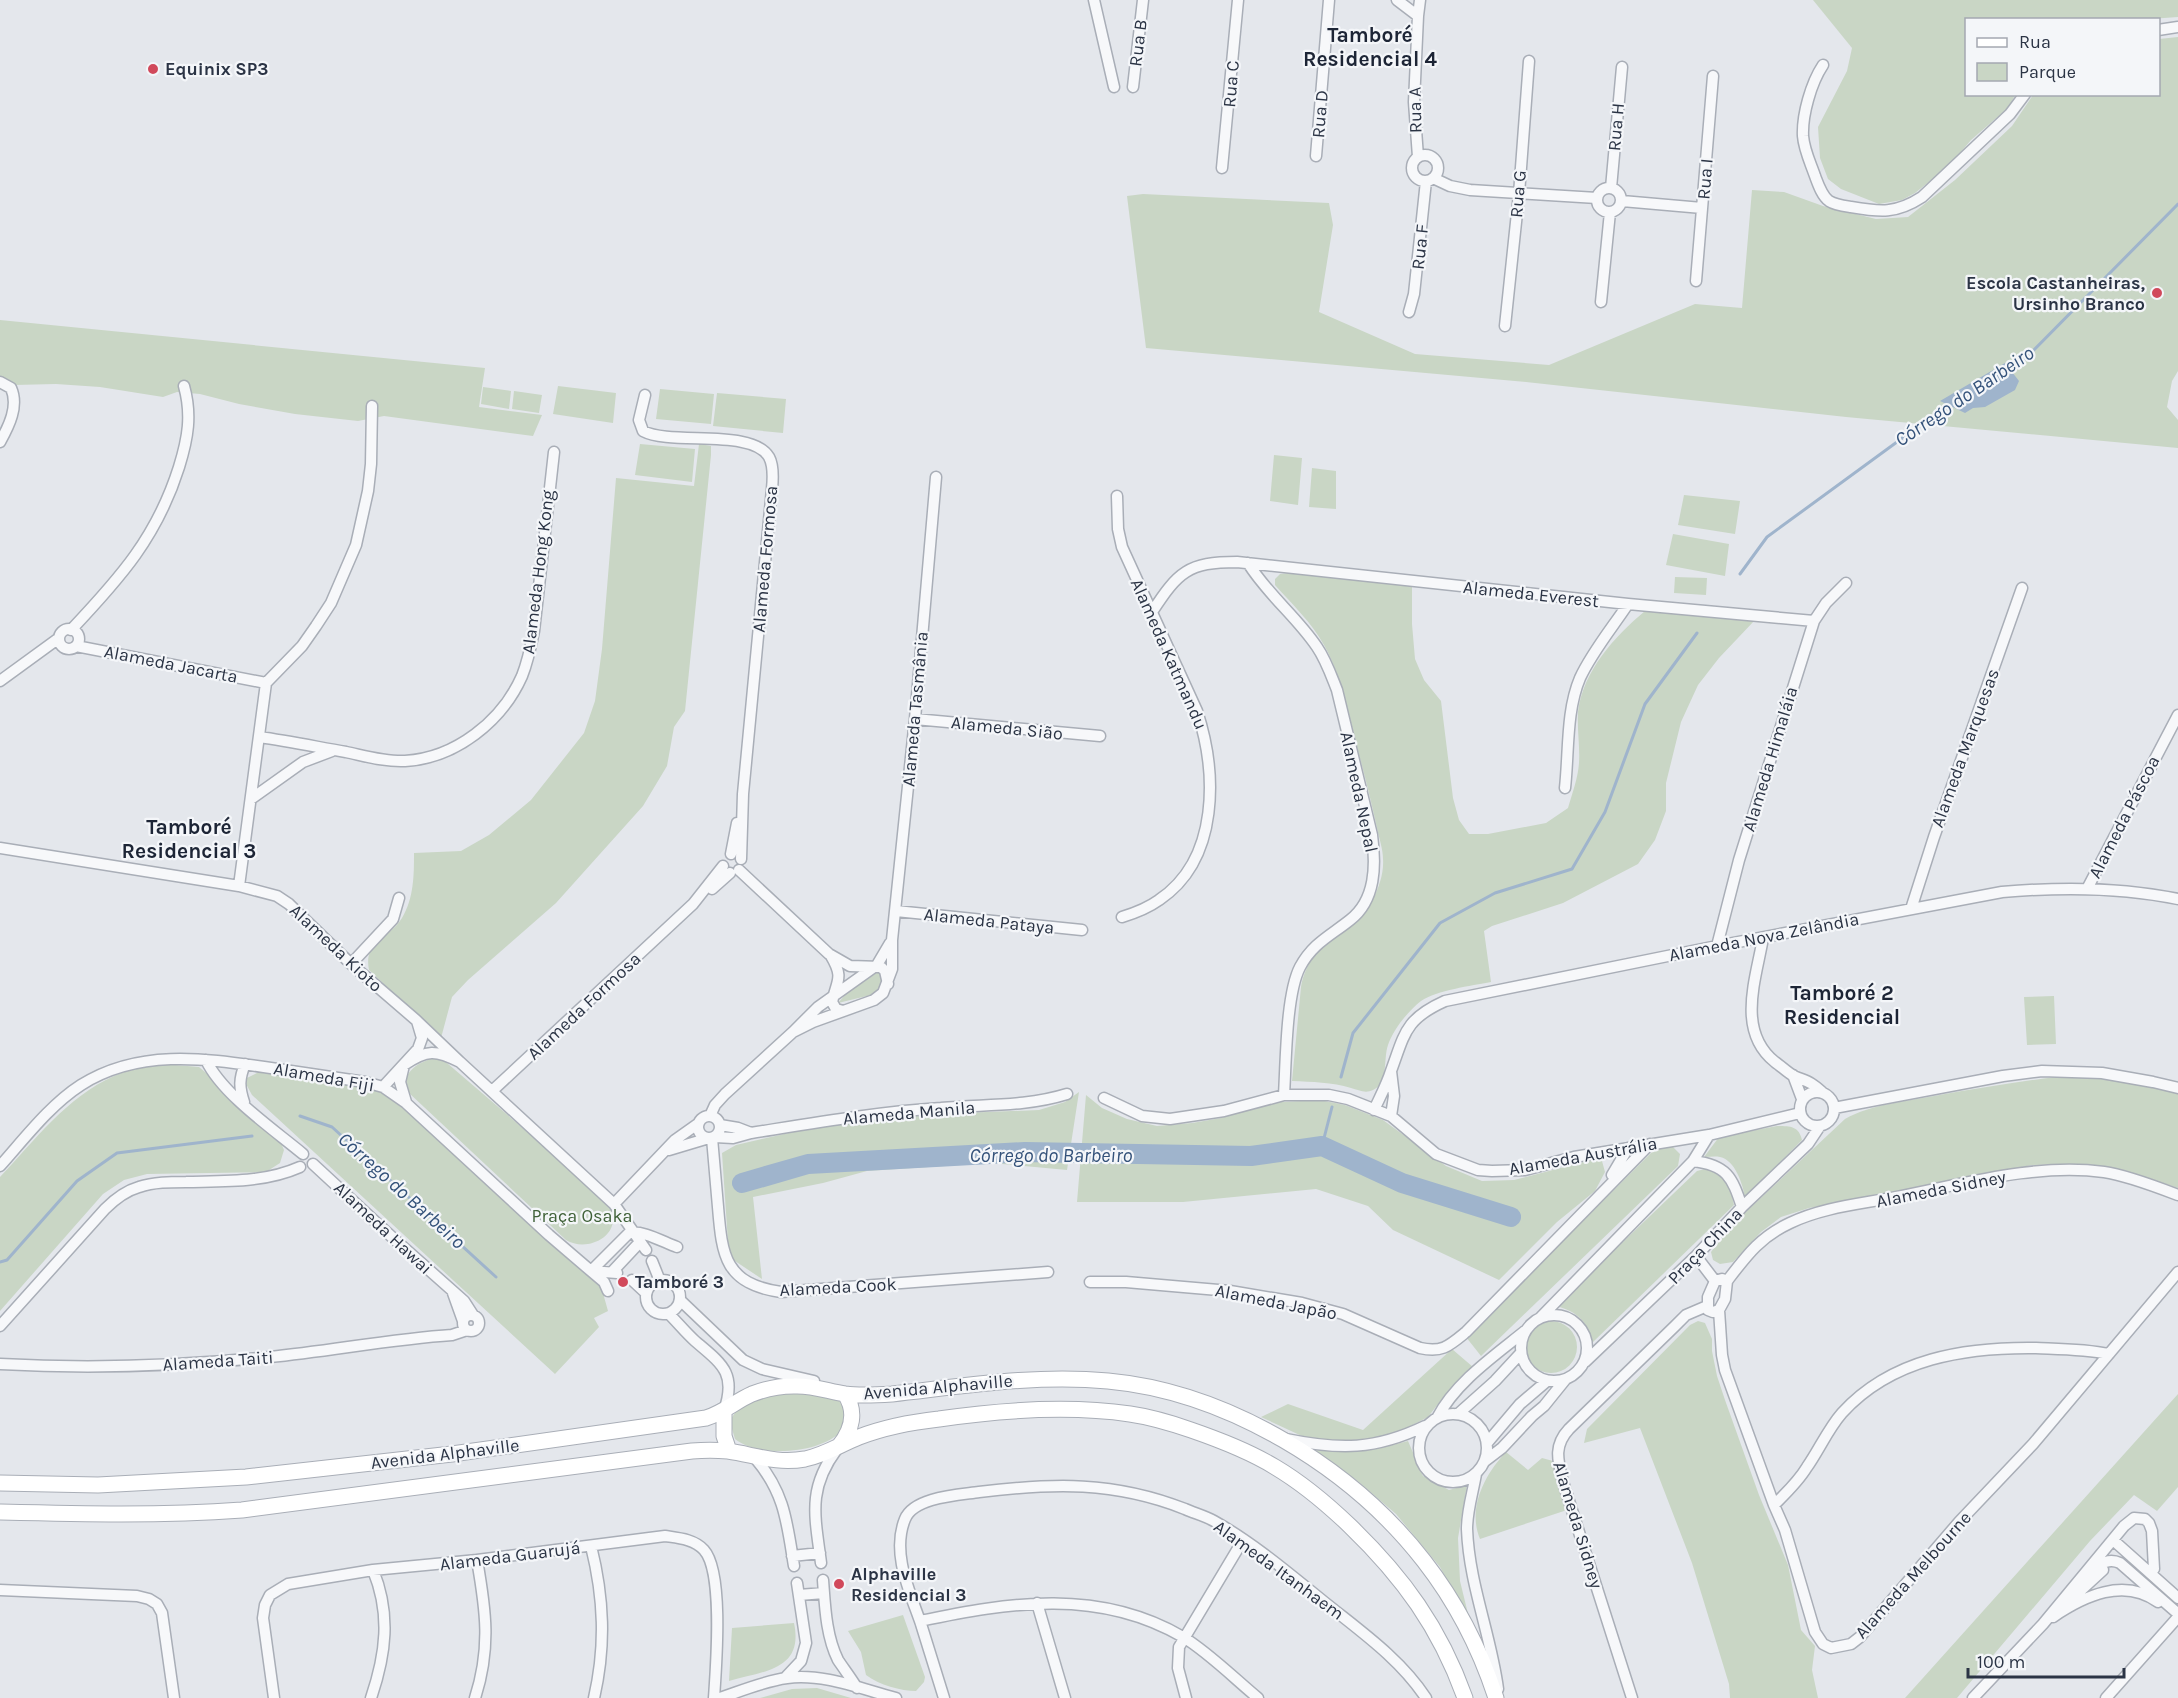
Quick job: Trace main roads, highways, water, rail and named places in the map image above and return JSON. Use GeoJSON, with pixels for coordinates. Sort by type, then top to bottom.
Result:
{"type":"FeatureCollection","features":[{"type":"Feature","properties":{"kind":"main road","name":"Avenida Alphaville"},"geometry":{"type":"LineString","coordinates":[[0,1483],[98,1485],[176,1482],[289,1473],[452,1454],[706,1418],[724,1411],[752,1394],[792,1386],[810,1385],[844,1394],[879,1395],[1033,1379],[1071,1378],[1110,1381],[1148,1387],[1216,1408],[1278,1437],[1340,1478],[1373,1507],[1424,1561],[1464,1622],[1498,1698]]}},
{"type":"Feature","properties":{"kind":"main road"},"geometry":{"type":"LineString","coordinates":[[838,1449],[852,1423],[850,1407],[844,1394]]}},
{"type":"Feature","properties":{"kind":"main road","name":"Avenida Alphaville"},"geometry":{"type":"LineString","coordinates":[[0,1512],[118,1515],[242,1510],[673,1453],[711,1450],[785,1461],[805,1459],[838,1449],[864,1435],[907,1424],[994,1413],[1064,1409],[1131,1414],[1163,1421],[1214,1438],[1275,1467],[1306,1488],[1381,1556],[1405,1584],[1435,1629],[1465,1698]]}},
{"type":"Feature","properties":{"kind":"main road"},"geometry":{"type":"LineString","coordinates":[[724,1411],[724,1436],[729,1451]]}},
{"type":"Feature","properties":{"kind":"water"},"geometry":{"type":"Polygon","coordinates":[[[2005,363],[2019,381],[2015,390],[1985,407],[1973,408],[1965,413],[1940,401],[2005,363]]]}},
{"type":"Feature","properties":{"kind":"waterway","name":"Córrego do Barbeiro"},"geometry":{"type":"LineString","coordinates":[[2008,370],[2024,360],[2178,204]]}},
{"type":"Feature","properties":{"kind":"waterway","name":"Córrego do Barbeiro"},"geometry":{"type":"LineString","coordinates":[[1740,574],[1767,537],[1912,431],[1954,404]]}},
{"type":"Feature","properties":{"kind":"waterway","name":"Córrego do Barbeiro"},"geometry":{"type":"LineString","coordinates":[[1341,1077],[1353,1033],[1440,923],[1495,893],[1572,869],[1605,812],[1645,704],[1697,633]]}},
{"type":"Feature","properties":{"kind":"waterway","name":"Córrego do Barbeiro"},"geometry":{"type":"LineString","coordinates":[[1322,1146],[1332,1107]]}},
{"type":"Feature","properties":{"kind":"waterway","name":"Córrego do Barbeiro"},"geometry":{"type":"LineString","coordinates":[[300,1116],[332,1127],[496,1277]]}},
{"type":"Feature","properties":{"kind":"waterway","name":"Córrego do Barbeiro"},"geometry":{"type":"LineString","coordinates":[[0,1262],[7,1260],[77,1181],[117,1153],[252,1136]]}},
{"type":"Feature","properties":{"kind":"waterway","name":"Córrego do Barbeiro"},"geometry":{"type":"LineString","coordinates":[[742,1183],[808,1164],[1025,1152],[1251,1156],[1322,1146],[1402,1183],[1511,1217]]}},
{"type":"Feature","properties":{"kind":"place","name":"Equinix SP3"},"geometry":{"type":"Point","coordinates":[153,69]}},
{"type":"Feature","properties":{"kind":"place","name":"Escola Castanheiras, Ursinho Branco"},"geometry":{"type":"Point","coordinates":[2157,293]}},
{"type":"Feature","properties":{"kind":"place","name":"Tamboré 3"},"geometry":{"type":"Point","coordinates":[623,1282]}},
{"type":"Feature","properties":{"kind":"place","name":"Alphaville Residencial 3"},"geometry":{"type":"Point","coordinates":[839,1584]}},
{"type":"Feature","properties":{"kind":"district","name":"Tamboré Residencial 4"},"geometry":{"type":"Point","coordinates":[1370,47]}},
{"type":"Feature","properties":{"kind":"district","name":"Tamboré Residencial 3"},"geometry":{"type":"Point","coordinates":[189,839]}},
{"type":"Feature","properties":{"kind":"district","name":"Tamboré 2 Residencial"},"geometry":{"type":"Point","coordinates":[1842,1005]}},
{"type":"Feature","properties":{"kind":"park label","name":"Praça Osaka"},"geometry":{"type":"Point","coordinates":[582,1216]}}]}
